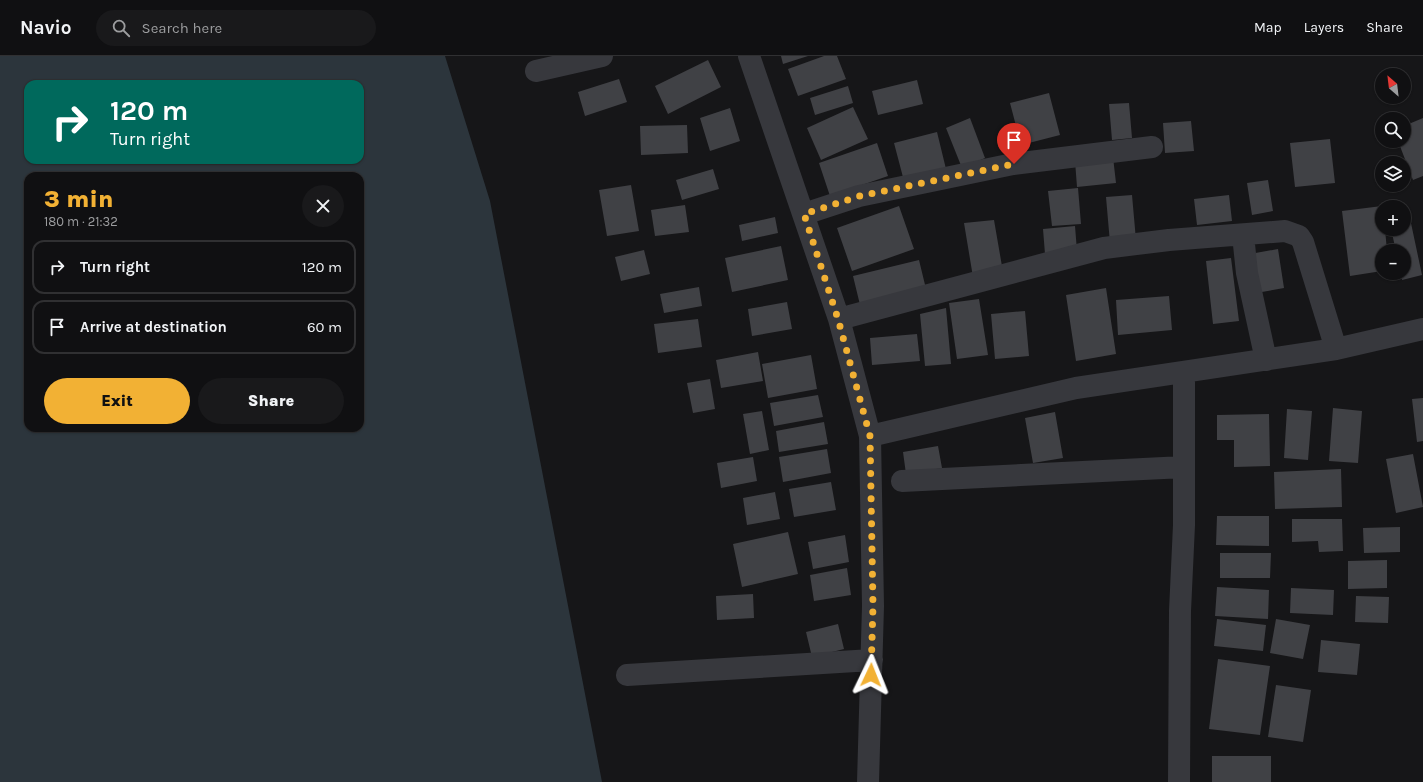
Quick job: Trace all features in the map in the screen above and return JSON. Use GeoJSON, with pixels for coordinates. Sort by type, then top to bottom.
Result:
{"type":"FeatureCollection","features":[{"type":"Feature","properties":{"kind":"street"},"geometry":{"type":"LineString","coordinates":[[536,71],[602,56]]}},
{"type":"Feature","properties":{"kind":"street"},"geometry":{"type":"LineString","coordinates":[[749,56],[804,214],[838,319],[870,436],[873,606],[868,782]]}},
{"type":"Feature","properties":{"kind":"street"},"geometry":{"type":"LineString","coordinates":[[804,214],[860,196],[1014,164],[1152,147]]}},
{"type":"Feature","properties":{"kind":"street"},"geometry":{"type":"LineString","coordinates":[[838,319],[1104,248],[1169,240],[1285,231],[1299,236],[1303,242],[1336,349]]}},
{"type":"Feature","properties":{"kind":"street"},"geometry":{"type":"LineString","coordinates":[[1243,235],[1247,273],[1266,360]]}},
{"type":"Feature","properties":{"kind":"street"},"geometry":{"type":"LineString","coordinates":[[870,436],[1076,388],[1336,349],[1423,329]]}},
{"type":"Feature","properties":{"kind":"street"},"geometry":{"type":"LineString","coordinates":[[1179,782],[1178,700],[1184,524],[1184,373]]}},
{"type":"Feature","properties":{"kind":"street"},"geometry":{"type":"LineString","coordinates":[[902,481],[1184,468]]}},
{"type":"Feature","properties":{"kind":"street"},"geometry":{"type":"LineString","coordinates":[[627,675],[872,660]]}},
{"type":"Feature","properties":{"kind":"shaded area"},"geometry":{"type":"Polygon","coordinates":[[[0,56],[445,56],[490,201],[602,782],[0,782],[0,56]]]}},
{"type":"Feature","properties":{"kind":"building"},"geometry":{"type":"Polygon","coordinates":[[[781,56],[808,56],[783,64],[781,56]]]}},
{"type":"Feature","properties":{"kind":"building"},"geometry":{"type":"Polygon","coordinates":[[[824,56],[837,56],[846,79],[798,96],[788,69],[824,56]]]}},
{"type":"Feature","properties":{"kind":"building"},"geometry":{"type":"Polygon","coordinates":[[[708,60],[721,87],[668,114],[655,86],[708,60]]]}},
{"type":"Feature","properties":{"kind":"building"},"geometry":{"type":"Polygon","coordinates":[[[619,79],[627,102],[585,116],[578,92],[619,79]]]}},
{"type":"Feature","properties":{"kind":"building"},"geometry":{"type":"Polygon","coordinates":[[[917,80],[923,104],[878,115],[872,91],[917,80]]]}},
{"type":"Feature","properties":{"kind":"building"},"geometry":{"type":"Polygon","coordinates":[[[848,86],[853,103],[815,115],[810,98],[848,86]]]}},
{"type":"Feature","properties":{"kind":"building"},"geometry":{"type":"Polygon","coordinates":[[[1049,93],[1060,135],[1021,145],[1010,103],[1049,93]]]}},
{"type":"Feature","properties":{"kind":"building"},"geometry":{"type":"Polygon","coordinates":[[[1129,103],[1132,138],[1112,140],[1109,104],[1129,103]]]}},
{"type":"Feature","properties":{"kind":"building"},"geometry":{"type":"Polygon","coordinates":[[[853,107],[868,139],[821,160],[807,128],[853,107]]]}},
{"type":"Feature","properties":{"kind":"building"},"geometry":{"type":"Polygon","coordinates":[[[730,108],[740,141],[710,151],[700,118],[730,108]]]}},
{"type":"Feature","properties":{"kind":"building"},"geometry":{"type":"Polygon","coordinates":[[[970,118],[985,158],[962,168],[946,128],[970,118]]]}},
{"type":"Feature","properties":{"kind":"building"},"geometry":{"type":"Polygon","coordinates":[[[1423,118],[1423,176],[1413,180],[1411,175],[1411,156],[1404,156],[1401,148],[1411,148],[1411,123],[1423,118]]]}},
{"type":"Feature","properties":{"kind":"building"},"geometry":{"type":"Polygon","coordinates":[[[1191,121],[1194,151],[1165,153],[1163,123],[1191,121]]]}},
{"type":"Feature","properties":{"kind":"building"},"geometry":{"type":"Polygon","coordinates":[[[687,125],[688,153],[641,155],[640,126],[687,125]]]}},
{"type":"Feature","properties":{"kind":"building"},"geometry":{"type":"Polygon","coordinates":[[[937,132],[946,169],[904,181],[894,143],[937,132]]]}},
{"type":"Feature","properties":{"kind":"building"},"geometry":{"type":"Polygon","coordinates":[[[1330,139],[1335,183],[1295,187],[1290,143],[1330,139]]]}},
{"type":"Feature","properties":{"kind":"building"},"geometry":{"type":"Polygon","coordinates":[[[877,143],[888,176],[830,196],[819,163],[877,143]]]}},
{"type":"Feature","properties":{"kind":"building"},"geometry":{"type":"Polygon","coordinates":[[[1113,157],[1116,183],[1077,187],[1075,161],[1113,157]]]}},
{"type":"Feature","properties":{"kind":"building"},"geometry":{"type":"Polygon","coordinates":[[[713,169],[719,189],[682,200],[676,180],[713,169]]]}},
{"type":"Feature","properties":{"kind":"building"},"geometry":{"type":"Polygon","coordinates":[[[1268,180],[1273,211],[1252,215],[1247,183],[1268,180]]]}},
{"type":"Feature","properties":{"kind":"building"},"geometry":{"type":"Polygon","coordinates":[[[631,185],[639,231],[607,236],[599,190],[631,185]]]}},
{"type":"Feature","properties":{"kind":"building"},"geometry":{"type":"Polygon","coordinates":[[[1078,188],[1081,224],[1052,226],[1048,191],[1078,188]]]}},
{"type":"Feature","properties":{"kind":"building"},"geometry":{"type":"Polygon","coordinates":[[[1132,195],[1136,240],[1110,243],[1106,197],[1132,195]]]}},
{"type":"Feature","properties":{"kind":"building"},"geometry":{"type":"Polygon","coordinates":[[[1229,195],[1232,221],[1197,225],[1194,199],[1229,195]]]}},
{"type":"Feature","properties":{"kind":"building"},"geometry":{"type":"Polygon","coordinates":[[[685,205],[689,232],[655,236],[651,210],[685,205]]]}},
{"type":"Feature","properties":{"kind":"building"},"geometry":{"type":"Polygon","coordinates":[[[899,206],[914,249],[852,271],[837,228],[899,206]]]}},
{"type":"Feature","properties":{"kind":"building"},"geometry":{"type":"Polygon","coordinates":[[[1375,207],[1375,236],[1386,236],[1386,244],[1375,244],[1375,272],[1350,276],[1342,211],[1375,207]]]}},
{"type":"Feature","properties":{"kind":"building"},"geometry":{"type":"Polygon","coordinates":[[[775,217],[778,233],[742,241],[739,225],[775,217]]]}},
{"type":"Feature","properties":{"kind":"building"},"geometry":{"type":"Polygon","coordinates":[[[994,220],[1003,272],[973,277],[964,223],[994,220]]]}},
{"type":"Feature","properties":{"kind":"building"},"geometry":{"type":"Polygon","coordinates":[[[1411,223],[1422,275],[1411,278],[1411,244],[1394,244],[1393,236],[1411,236],[1411,223]]]}},
{"type":"Feature","properties":{"kind":"building"},"geometry":{"type":"Polygon","coordinates":[[[1075,226],[1077,251],[1045,254],[1043,229],[1075,226]]]}},
{"type":"Feature","properties":{"kind":"building"},"geometry":{"type":"Polygon","coordinates":[[[781,246],[788,280],[732,292],[725,258],[781,246]]]}},
{"type":"Feature","properties":{"kind":"building"},"geometry":{"type":"Polygon","coordinates":[[[1278,249],[1284,288],[1256,293],[1250,254],[1278,249]]]}},
{"type":"Feature","properties":{"kind":"building"},"geometry":{"type":"Polygon","coordinates":[[[644,250],[650,274],[621,281],[615,257],[644,250]]]}},
{"type":"Feature","properties":{"kind":"building"},"geometry":{"type":"Polygon","coordinates":[[[1231,258],[1239,321],[1213,324],[1206,261],[1231,258]]]}},
{"type":"Feature","properties":{"kind":"building"},"geometry":{"type":"Polygon","coordinates":[[[919,260],[927,293],[861,309],[853,276],[919,260]]]}},
{"type":"Feature","properties":{"kind":"building"},"geometry":{"type":"Polygon","coordinates":[[[699,287],[702,306],[664,313],[660,294],[699,287]]]}},
{"type":"Feature","properties":{"kind":"building"},"geometry":{"type":"Polygon","coordinates":[[[1106,288],[1116,354],[1076,361],[1066,295],[1106,288]]]}},
{"type":"Feature","properties":{"kind":"building"},"geometry":{"type":"Polygon","coordinates":[[[1169,296],[1172,330],[1118,335],[1116,300],[1169,296]]]}},
{"type":"Feature","properties":{"kind":"building"},"geometry":{"type":"Polygon","coordinates":[[[979,299],[988,355],[957,359],[949,303],[979,299]]]}},
{"type":"Feature","properties":{"kind":"building"},"geometry":{"type":"Polygon","coordinates":[[[787,302],[792,329],[752,336],[748,309],[787,302]]]}},
{"type":"Feature","properties":{"kind":"building"},"geometry":{"type":"Polygon","coordinates":[[[946,308],[951,364],[925,366],[920,314],[946,308]]]}},
{"type":"Feature","properties":{"kind":"building"},"geometry":{"type":"Polygon","coordinates":[[[1025,311],[1029,356],[995,359],[991,314],[1025,311]]]}},
{"type":"Feature","properties":{"kind":"building"},"geometry":{"type":"Polygon","coordinates":[[[698,319],[702,347],[658,353],[654,324],[698,319]]]}},
{"type":"Feature","properties":{"kind":"building"},"geometry":{"type":"Polygon","coordinates":[[[917,334],[920,361],[872,365],[870,338],[917,334]]]}},
{"type":"Feature","properties":{"kind":"building"},"geometry":{"type":"Polygon","coordinates":[[[758,352],[763,381],[721,388],[716,360],[758,352]]]}},
{"type":"Feature","properties":{"kind":"building"},"geometry":{"type":"Polygon","coordinates":[[[811,355],[817,389],[768,398],[762,364],[811,355]]]}},
{"type":"Feature","properties":{"kind":"building"},"geometry":{"type":"Polygon","coordinates":[[[710,379],[715,409],[693,413],[687,383],[710,379]]]}},
{"type":"Feature","properties":{"kind":"building"},"geometry":{"type":"Polygon","coordinates":[[[818,395],[823,417],[774,426],[770,403],[818,395]]]}},
{"type":"Feature","properties":{"kind":"building"},"geometry":{"type":"Polygon","coordinates":[[[1423,398],[1423,441],[1417,442],[1412,399],[1423,398]]]}},
{"type":"Feature","properties":{"kind":"building"},"geometry":{"type":"Polygon","coordinates":[[[1333,408],[1362,411],[1358,463],[1329,461],[1333,408]]]}},
{"type":"Feature","properties":{"kind":"building"},"geometry":{"type":"Polygon","coordinates":[[[1287,409],[1312,411],[1308,460],[1284,458],[1287,409]]]}},
{"type":"Feature","properties":{"kind":"building"},"geometry":{"type":"Polygon","coordinates":[[[762,411],[769,450],[750,454],[743,414],[762,411]]]}},
{"type":"Feature","properties":{"kind":"building"},"geometry":{"type":"Polygon","coordinates":[[[1055,412],[1063,458],[1033,463],[1025,418],[1055,412]]]}},
{"type":"Feature","properties":{"kind":"building"},"geometry":{"type":"Polygon","coordinates":[[[1269,414],[1270,466],[1234,467],[1234,440],[1217,440],[1217,415],[1269,414]]]}},
{"type":"Feature","properties":{"kind":"building"},"geometry":{"type":"Polygon","coordinates":[[[824,422],[828,444],[779,452],[776,431],[824,422]]]}},
{"type":"Feature","properties":{"kind":"building"},"geometry":{"type":"Polygon","coordinates":[[[938,446],[942,468],[906,474],[903,452],[938,446]]]}},
{"type":"Feature","properties":{"kind":"building"},"geometry":{"type":"Polygon","coordinates":[[[827,449],[831,473],[783,482],[779,457],[827,449]]]}},
{"type":"Feature","properties":{"kind":"building"},"geometry":{"type":"Polygon","coordinates":[[[1413,454],[1423,507],[1396,513],[1386,459],[1413,454]]]}},
{"type":"Feature","properties":{"kind":"building"},"geometry":{"type":"Polygon","coordinates":[[[753,457],[757,481],[721,488],[717,463],[753,457]]]}},
{"type":"Feature","properties":{"kind":"building"},"geometry":{"type":"Polygon","coordinates":[[[1341,469],[1342,507],[1275,509],[1274,472],[1341,469]]]}},
{"type":"Feature","properties":{"kind":"building"},"geometry":{"type":"Polygon","coordinates":[[[831,482],[836,510],[794,517],[789,489],[831,482]]]}},
{"type":"Feature","properties":{"kind":"building"},"geometry":{"type":"Polygon","coordinates":[[[775,492],[780,519],[747,525],[743,498],[775,492]]]}},
{"type":"Feature","properties":{"kind":"building"},"geometry":{"type":"Polygon","coordinates":[[[1217,516],[1269,516],[1269,546],[1216,545],[1217,516]]]}},
{"type":"Feature","properties":{"kind":"building"},"geometry":{"type":"Polygon","coordinates":[[[1292,519],[1342,519],[1343,551],[1319,552],[1318,541],[1292,542],[1292,519]]]}},
{"type":"Feature","properties":{"kind":"building"},"geometry":{"type":"Polygon","coordinates":[[[1400,527],[1400,552],[1364,553],[1363,528],[1400,527]]]}},
{"type":"Feature","properties":{"kind":"building"},"geometry":{"type":"Polygon","coordinates":[[[788,532],[798,574],[742,587],[733,544],[788,532]]]}},
{"type":"Feature","properties":{"kind":"building"},"geometry":{"type":"Polygon","coordinates":[[[845,535],[849,562],[813,569],[808,542],[845,535]]]}},
{"type":"Feature","properties":{"kind":"building"},"geometry":{"type":"Polygon","coordinates":[[[1220,553],[1271,553],[1270,578],[1220,578],[1220,553]]]}},
{"type":"Feature","properties":{"kind":"building"},"geometry":{"type":"Polygon","coordinates":[[[1387,560],[1387,588],[1348,589],[1348,561],[1387,560]]]}},
{"type":"Feature","properties":{"kind":"building"},"geometry":{"type":"Polygon","coordinates":[[[847,568],[851,595],[814,601],[810,575],[847,568]]]}},
{"type":"Feature","properties":{"kind":"building"},"geometry":{"type":"Polygon","coordinates":[[[1217,587],[1269,590],[1268,619],[1215,616],[1217,587]]]}},
{"type":"Feature","properties":{"kind":"building"},"geometry":{"type":"Polygon","coordinates":[[[1291,588],[1334,590],[1333,615],[1290,613],[1291,588]]]}},
{"type":"Feature","properties":{"kind":"building"},"geometry":{"type":"Polygon","coordinates":[[[753,594],[754,618],[717,620],[716,596],[753,594]]]}},
{"type":"Feature","properties":{"kind":"building"},"geometry":{"type":"Polygon","coordinates":[[[1356,596],[1389,597],[1388,623],[1355,622],[1356,596]]]}},
{"type":"Feature","properties":{"kind":"building"},"geometry":{"type":"Polygon","coordinates":[[[1217,619],[1266,625],[1263,651],[1214,646],[1217,619]]]}},
{"type":"Feature","properties":{"kind":"building"},"geometry":{"type":"Polygon","coordinates":[[[1276,619],[1310,625],[1303,659],[1270,653],[1276,619]]]}},
{"type":"Feature","properties":{"kind":"building"},"geometry":{"type":"Polygon","coordinates":[[[838,624],[844,649],[812,657],[806,632],[838,624]]]}},
{"type":"Feature","properties":{"kind":"building"},"geometry":{"type":"Polygon","coordinates":[[[1321,640],[1360,644],[1357,675],[1318,672],[1321,640]]]}},
{"type":"Feature","properties":{"kind":"building"},"geometry":{"type":"Polygon","coordinates":[[[1218,659],[1270,666],[1260,735],[1209,729],[1218,659]]]}},
{"type":"Feature","properties":{"kind":"building"},"geometry":{"type":"Polygon","coordinates":[[[1276,685],[1311,690],[1303,742],[1268,737],[1276,685]]]}},
{"type":"Feature","properties":{"kind":"building"},"geometry":{"type":"Polygon","coordinates":[[[1212,756],[1271,756],[1271,782],[1212,782],[1212,756]]]}},
{"type":"Feature","properties":{"kind":"route"},"geometry":{"type":"LineString","coordinates":[[871,675],[873,606],[870,436],[838,319],[804,214],[860,196],[911,184],[1014,164]]}}]}
